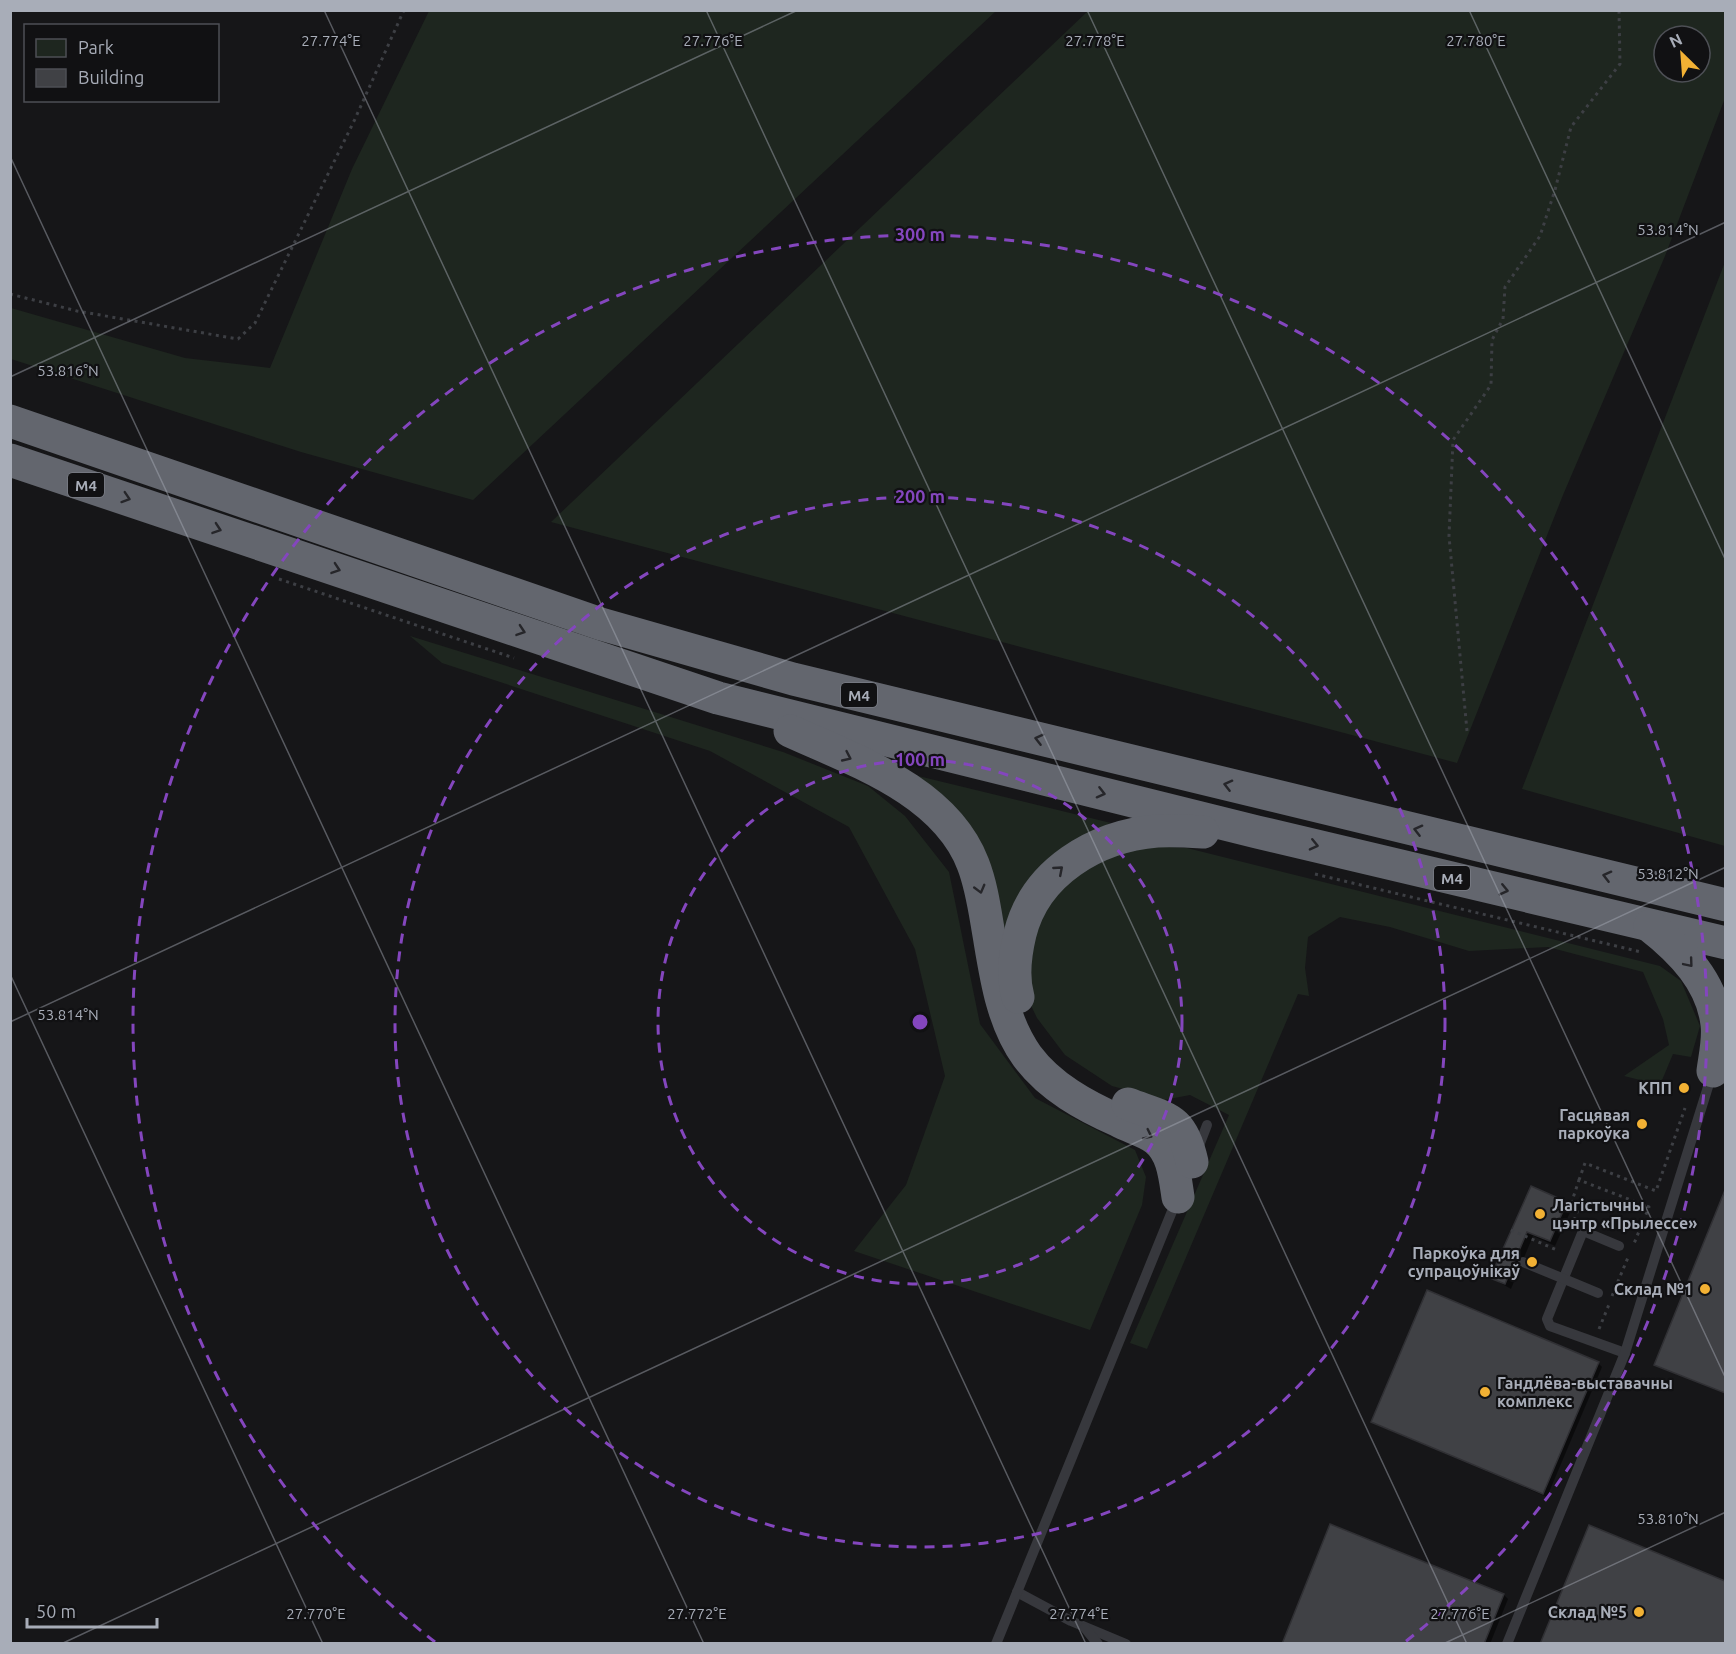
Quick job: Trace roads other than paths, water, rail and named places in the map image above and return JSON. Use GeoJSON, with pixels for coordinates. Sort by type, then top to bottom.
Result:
{"type":"FeatureCollection","features":[{"type":"Feature","properties":{"kind":"highway","name":"М4"},"geometry":{"type":"LineString","coordinates":[[10,421],[601,624],[793,679],[1725,905]]}},
{"type":"Feature","properties":{"kind":"highway","name":"М4"},"geometry":{"type":"LineString","coordinates":[[10,460],[718,698],[1257,832],[1649,939],[1725,943]]}},
{"type":"Feature","properties":{"kind":"highway"},"geometry":{"type":"LineString","coordinates":[[718,698],[900,783],[933,809],[959,838],[973,863],[983,898],[995,976],[1014,1033],[1027,1056],[1047,1078],[1070,1095],[1099,1112],[1157,1139],[1173,1165],[1186,1177]]}},
{"type":"Feature","properties":{"kind":"highway"},"geometry":{"type":"LineString","coordinates":[[1186,1177],[1187,1139],[1174,1121],[1092,1088],[1040,1043],[1025,1018],[1015,986],[1015,954],[1022,926],[1034,899],[1056,871],[1083,852],[1117,839],[1157,831],[1257,832]]}},
{"type":"Feature","properties":{"kind":"highway"},"geometry":{"type":"LineString","coordinates":[[1649,939],[1675,946],[1698,973],[1718,1026],[1719,1056]]}},
{"type":"Feature","properties":{"kind":"lane"},"geometry":{"type":"LineString","coordinates":[[1507,1644],[1625,1353],[1719,1056]]}},
{"type":"Feature","properties":{"kind":"lane"},"geometry":{"type":"LineString","coordinates":[[996,1644],[1207,1125]]}},
{"type":"Feature","properties":{"kind":"lane"},"geometry":{"type":"LineString","coordinates":[[1619,1246],[1583,1231],[1547,1319],[1550,1326],[1625,1353]]}},
{"type":"Feature","properties":{"kind":"lane"},"geometry":{"type":"LineString","coordinates":[[1523,1262],[1598,1293]]}},
{"type":"Feature","properties":{"kind":"lane"},"geometry":{"type":"LineString","coordinates":[[1017,1592],[1083,1626],[1125,1644]]}},
{"type":"Feature","properties":{"kind":"lane"},"geometry":{"type":"LineString","coordinates":[[1083,1626],[1098,1644]]}},
{"type":"Feature","properties":{"kind":"place","name":"КПП"},"geometry":{"type":"Point","coordinates":[1684,1088]}},
{"type":"Feature","properties":{"kind":"place","name":"Гасцявая паркоўка"},"geometry":{"type":"Point","coordinates":[1642,1124]}},
{"type":"Feature","properties":{"kind":"place","name":"Лагістычны цэнтр «Прылессе»"},"geometry":{"type":"Point","coordinates":[1540,1214]}},
{"type":"Feature","properties":{"kind":"place","name":"Паркоўка для супрацоўнікаў"},"geometry":{"type":"Point","coordinates":[1532,1262]}},
{"type":"Feature","properties":{"kind":"place","name":"Склад №1"},"geometry":{"type":"Point","coordinates":[1705,1289]}},
{"type":"Feature","properties":{"kind":"place","name":"Гандлёва-выставачны комплекс"},"geometry":{"type":"Point","coordinates":[1485,1392]}},
{"type":"Feature","properties":{"kind":"place","name":"Склад №5"},"geometry":{"type":"Point","coordinates":[1639,1612]}}]}
